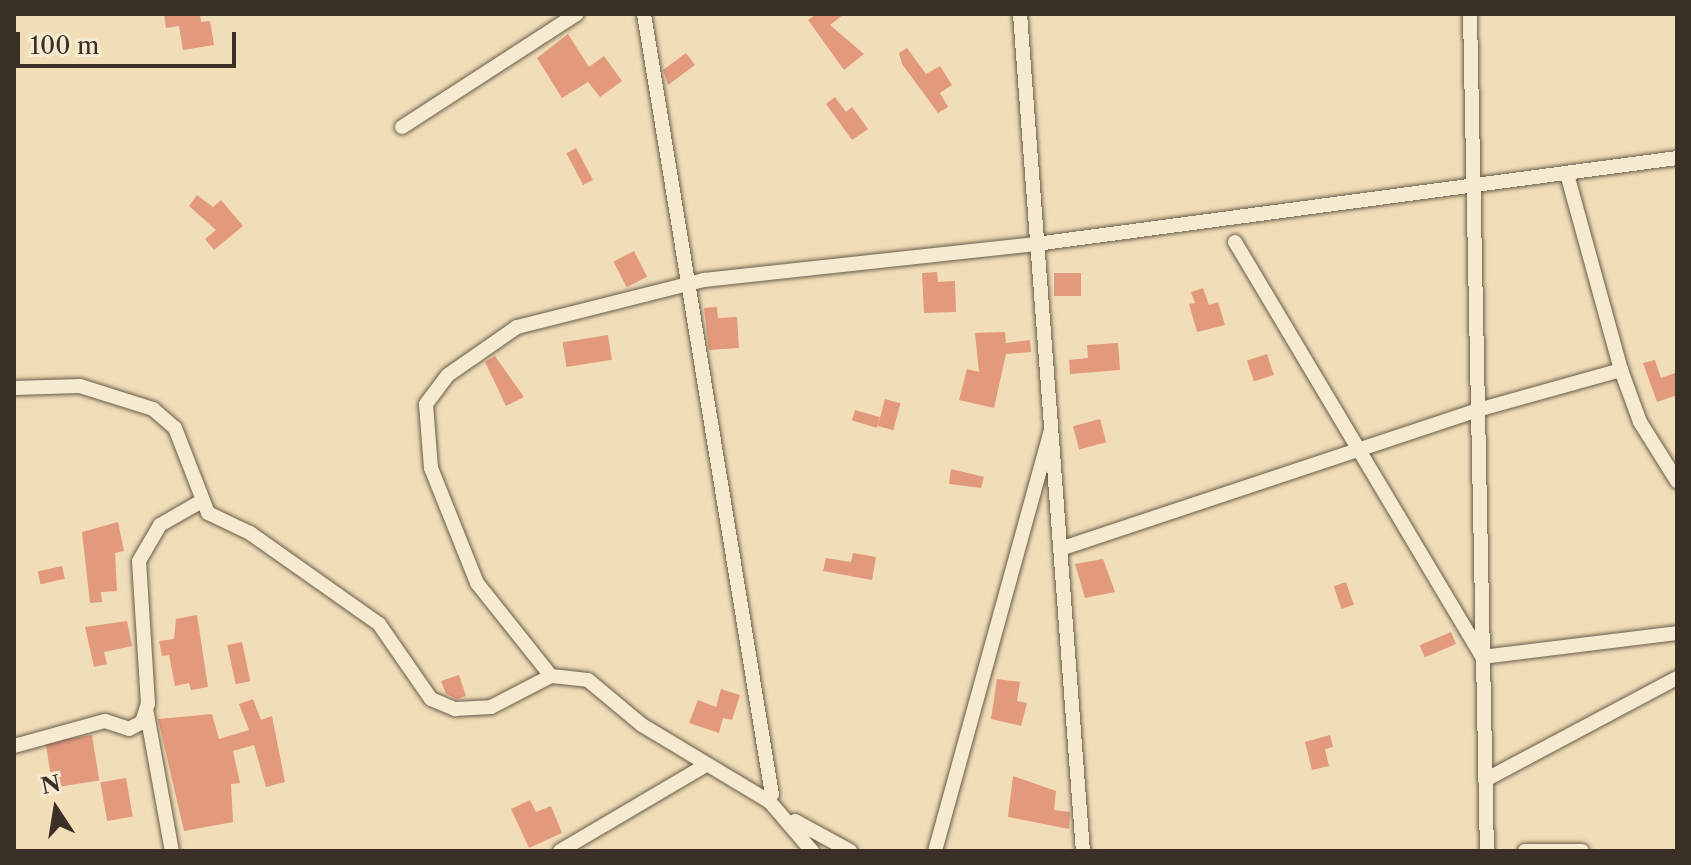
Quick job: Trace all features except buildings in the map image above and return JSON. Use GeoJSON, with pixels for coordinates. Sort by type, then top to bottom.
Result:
{"type":"FeatureCollection","features":[{"type":"Feature","properties":{"kind":"street"},"geometry":{"type":"LineString","coordinates":[[402,127],[577,14]]}},
{"type":"Feature","properties":{"kind":"street"},"geometry":{"type":"LineString","coordinates":[[644,14],[772,795]]}},
{"type":"Feature","properties":{"kind":"street"},"geometry":{"type":"LineString","coordinates":[[1020,14],[1083,851]]}},
{"type":"Feature","properties":{"kind":"street"},"geometry":{"type":"LineString","coordinates":[[1470,14],[1474,411],[1487,851]]}},
{"type":"Feature","properties":{"kind":"street"},"geometry":{"type":"LineString","coordinates":[[551,676],[535,648],[477,583],[431,468],[426,404],[448,375],[517,327],[686,284],[1036,244],[1677,158]]}},
{"type":"Feature","properties":{"kind":"street"},"geometry":{"type":"LineString","coordinates":[[1567,174],[1621,370],[1640,422],[1677,481]]}},
{"type":"Feature","properties":{"kind":"street"},"geometry":{"type":"LineString","coordinates":[[1235,242],[1482,657]]}},
{"type":"Feature","properties":{"kind":"street"},"geometry":{"type":"LineString","coordinates":[[1060,549],[1474,411],[1621,370]]}},
{"type":"Feature","properties":{"kind":"street"},"geometry":{"type":"LineString","coordinates":[[14,388],[80,386],[153,409],[175,428],[200,502],[379,624],[431,699],[455,709],[491,707],[551,676],[604,688],[642,725],[788,817],[850,851]]}},
{"type":"Feature","properties":{"kind":"street"},"geometry":{"type":"LineString","coordinates":[[935,851],[1053,422]]}},
{"type":"Feature","properties":{"kind":"street"},"geometry":{"type":"LineString","coordinates":[[172,851],[147,714],[139,561],[160,525],[200,502]]}},
{"type":"Feature","properties":{"kind":"street"},"geometry":{"type":"LineString","coordinates":[[1482,657],[1677,633]]}},
{"type":"Feature","properties":{"kind":"street"},"geometry":{"type":"LineString","coordinates":[[1485,780],[1677,678]]}},
{"type":"Feature","properties":{"kind":"street"},"geometry":{"type":"LineString","coordinates":[[14,746],[105,721],[129,729],[147,714]]}},
{"type":"Feature","properties":{"kind":"street"},"geometry":{"type":"LineString","coordinates":[[560,851],[706,765]]}},
{"type":"Feature","properties":{"kind":"street"},"geometry":{"type":"LineString","coordinates":[[788,817],[812,851]]}},
{"type":"Feature","properties":{"kind":"street"},"geometry":{"type":"LineString","coordinates":[[1525,851],[1582,851]]}}]}
